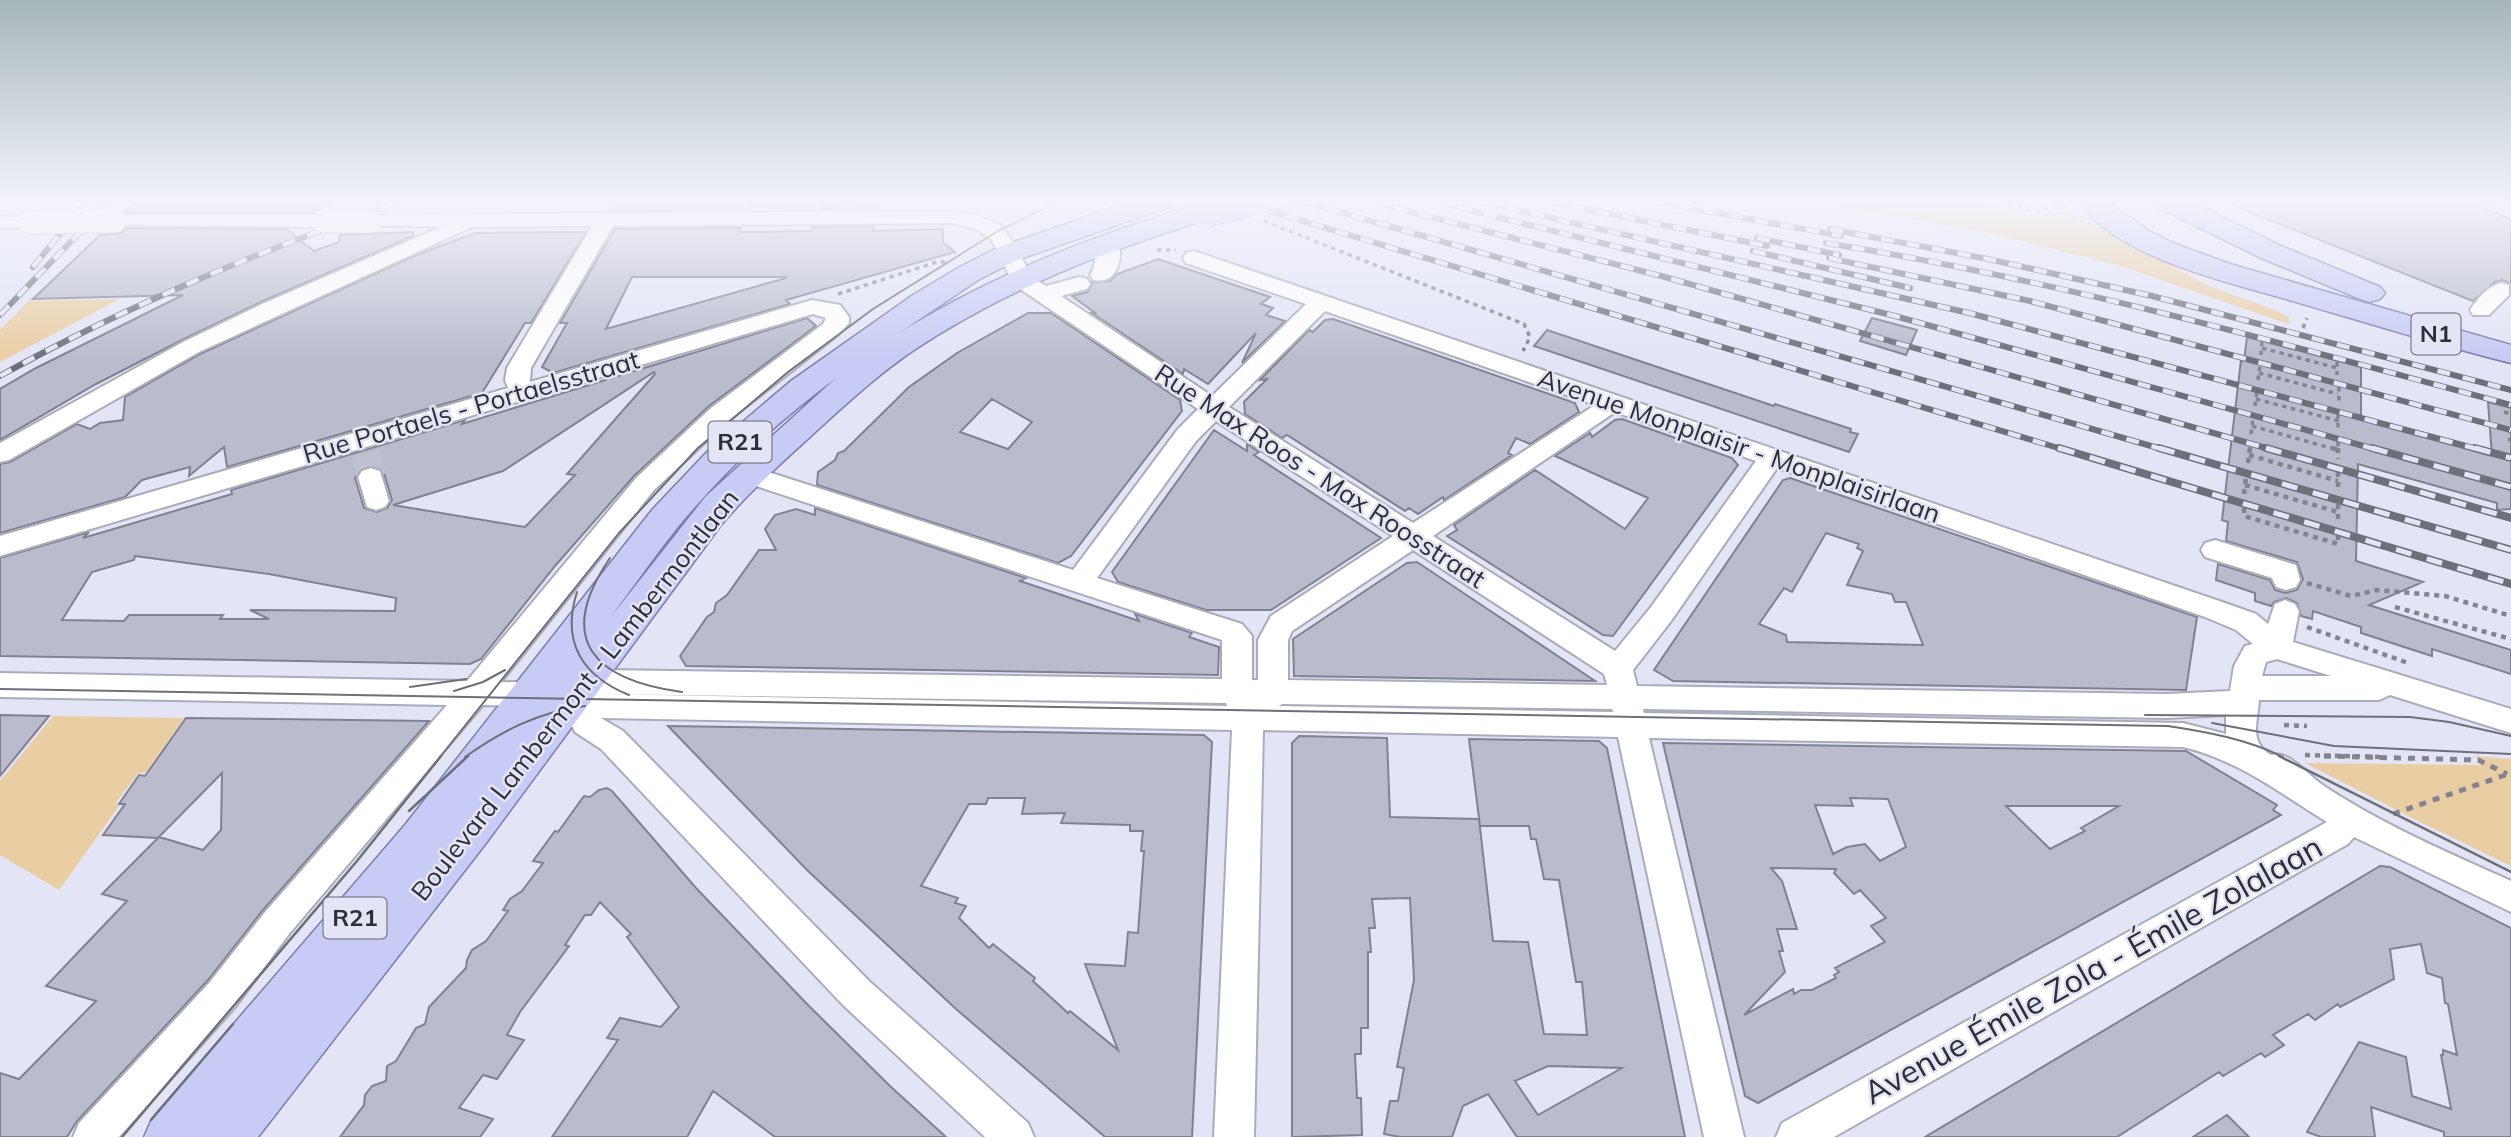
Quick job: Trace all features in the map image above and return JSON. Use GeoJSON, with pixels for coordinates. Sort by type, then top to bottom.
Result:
{"type":"FeatureCollection","features":[{"type":"Feature","properties":{"kind":"main road","name":"Boulevard Lambermont - Lambermontlaan"},"geometry":{"type":"LineString","coordinates":[[170,1137],[309,975],[563,704],[708,516],[747,474],[864,372],[941,320],[1063,254]]}},
{"type":"Feature","properties":{"kind":"main road","name":"Boulevard Lambermont - Lambermontlaan"},"geometry":{"type":"LineString","coordinates":[[226,1137],[368,962],[541,739],[665,519],[718,460],[802,388],[924,300],[1024,276],[1078,254]]}},
{"type":"Feature","properties":{"kind":"main road","name":"N1"},"geometry":{"type":"LineString","coordinates":[[2178,254],[2361,313],[2511,354]]}},
{"type":"Feature","properties":{"kind":"main road","name":"N1"},"geometry":{"type":"LineString","coordinates":[[2276,254],[2386,300],[2511,337]]}},
{"type":"Feature","properties":{"kind":"street"},"geometry":{"type":"LineString","coordinates":[[0,454],[191,346],[396,254]]}},
{"type":"Feature","properties":{"kind":"street"},"geometry":{"type":"LineString","coordinates":[[522,392],[517,380],[519,368],[586,254]]}},
{"type":"Feature","properties":{"kind":"street","name":"Rue Max Roos - Max Roosstraat"},"geometry":{"type":"LineString","coordinates":[[999,254],[1024,276],[1212,407],[1618,668]]}},
{"type":"Feature","properties":{"kind":"street"},"geometry":{"type":"LineString","coordinates":[[1101,275],[1105,273],[1107,254]]}},
{"type":"Feature","properties":{"kind":"street","name":"Avenue Monplaisir - Monplaisirlaan"},"geometry":{"type":"LineString","coordinates":[[1194,258],[2183,599],[2246,622],[2277,648]]}},
{"type":"Feature","properties":{"kind":"street"},"geometry":{"type":"LineString","coordinates":[[1024,276],[1079,284]]}},
{"type":"Feature","properties":{"kind":"street"},"geometry":{"type":"LineString","coordinates":[[2481,310],[2501,290]]}},
{"type":"Feature","properties":{"kind":"street"},"geometry":{"type":"LineString","coordinates":[[1078,583],[1187,435],[1212,407],[1321,302]]}},
{"type":"Feature","properties":{"kind":"street"},"geometry":{"type":"LineString","coordinates":[[93,1137],[222,995],[277,923],[475,693],[624,508],[667,462],[720,414],[835,326],[837,314],[826,308],[812,307]]}},
{"type":"Feature","properties":{"kind":"street","name":"Rue Portaels - Portaelsstraat"},"geometry":{"type":"LineString","coordinates":[[0,546],[369,467],[522,392],[812,307]]}},
{"type":"Feature","properties":{"kind":"street"},"geometry":{"type":"LineString","coordinates":[[1273,693],[1273,640],[1281,624],[1603,411],[1611,401]]}},
{"type":"Feature","properties":{"kind":"street"},"geometry":{"type":"LineString","coordinates":[[1724,1137],[1618,668],[1661,614],[1772,457]]}},
{"type":"Feature","properties":{"kind":"street"},"geometry":{"type":"LineString","coordinates":[[747,474],[1232,632],[1239,642],[1243,706],[1234,1137]]}},
{"type":"Feature","properties":{"kind":"street"},"geometry":{"type":"LineString","coordinates":[[2215,550],[2286,572],[2286,578]]}},
{"type":"Feature","properties":{"kind":"street"},"geometry":{"type":"LineString","coordinates":[[2277,648],[2285,611]]}},
{"type":"Feature","properties":{"kind":"street"},"geometry":{"type":"LineString","coordinates":[[2511,721],[2277,648],[2256,654],[2249,666],[2245,719],[2269,773],[2295,766],[2350,819],[2385,839],[2511,897]]}},
{"type":"Feature","properties":{"kind":"street"},"geometry":{"type":"LineString","coordinates":[[0,685],[475,693],[588,706],[1243,706],[1628,712],[2205,706],[2245,719]]}},
{"type":"Feature","properties":{"kind":"street"},"geometry":{"type":"LineString","coordinates":[[1243,706],[1273,693],[1628,712],[2183,736],[2215,742],[2245,719],[2410,690]]}},
{"type":"Feature","properties":{"kind":"street"},"geometry":{"type":"LineString","coordinates":[[563,704],[611,740],[856,993],[1014,1137]]}},
{"type":"Feature","properties":{"kind":"street","name":"Avenue Émile Zola - Émile Zolalaan"},"geometry":{"type":"LineString","coordinates":[[1796,1137],[2324,841],[2336,834],[2350,819]]}},
{"type":"Feature","properties":{"kind":"path"},"geometry":{"type":"LineString","coordinates":[[1358,254],[1524,324],[1530,337],[1510,367]]}},
{"type":"Feature","properties":{"kind":"path"},"geometry":{"type":"LineString","coordinates":[[812,307],[849,288],[940,261]]}},
{"type":"Feature","properties":{"kind":"path"},"geometry":{"type":"LineString","coordinates":[[2303,328],[2306,318]]}},
{"type":"Feature","properties":{"kind":"path"},"geometry":{"type":"LineString","coordinates":[[2261,355],[2262,342]]}},
{"type":"Feature","properties":{"kind":"path"},"geometry":{"type":"LineString","coordinates":[[2262,348],[2337,368]]}},
{"type":"Feature","properties":{"kind":"path"},"geometry":{"type":"LineString","coordinates":[[2337,362],[2337,375]]}},
{"type":"Feature","properties":{"kind":"path"},"geometry":{"type":"LineString","coordinates":[[2258,380],[2260,366]]}},
{"type":"Feature","properties":{"kind":"path"},"geometry":{"type":"LineString","coordinates":[[2259,373],[2339,394]]}},
{"type":"Feature","properties":{"kind":"path"},"geometry":{"type":"LineString","coordinates":[[2339,387],[2339,401]]}},
{"type":"Feature","properties":{"kind":"path"},"geometry":{"type":"LineString","coordinates":[[2255,406],[2257,391]]}},
{"type":"Feature","properties":{"kind":"path"},"geometry":{"type":"LineString","coordinates":[[2256,399],[2339,421]]}},
{"type":"Feature","properties":{"kind":"path"},"geometry":{"type":"LineString","coordinates":[[2504,412],[2511,414]]}},
{"type":"Feature","properties":{"kind":"path"},"geometry":{"type":"LineString","coordinates":[[2338,414],[2338,429]]}},
{"type":"Feature","properties":{"kind":"path"},"geometry":{"type":"LineString","coordinates":[[2251,434],[2253,418]]}},
{"type":"Feature","properties":{"kind":"path"},"geometry":{"type":"LineString","coordinates":[[2252,426],[2338,450]]}},
{"type":"Feature","properties":{"kind":"path"},"geometry":{"type":"LineString","coordinates":[[2338,442],[2338,459]]}},
{"type":"Feature","properties":{"kind":"path"},"geometry":{"type":"LineString","coordinates":[[2248,463],[2250,447]]}},
{"type":"Feature","properties":{"kind":"path"},"geometry":{"type":"LineString","coordinates":[[2249,455],[2338,481]]}},
{"type":"Feature","properties":{"kind":"path"},"geometry":{"type":"LineString","coordinates":[[2338,472],[2338,490]]}},
{"type":"Feature","properties":{"kind":"path"},"geometry":{"type":"LineString","coordinates":[[2244,494],[2246,477]]}},
{"type":"Feature","properties":{"kind":"path"},"geometry":{"type":"LineString","coordinates":[[2245,485],[2338,513]]}},
{"type":"Feature","properties":{"kind":"path"},"geometry":{"type":"LineString","coordinates":[[2338,504],[2338,521]]}},
{"type":"Feature","properties":{"kind":"path"},"geometry":{"type":"LineString","coordinates":[[2244,508],[2244,516],[2338,544],[2338,536]]}},
{"type":"Feature","properties":{"kind":"path"},"geometry":{"type":"LineString","coordinates":[[2286,578],[2351,596],[2377,590],[2445,596],[2511,616]]}},
{"type":"Feature","properties":{"kind":"path"},"geometry":{"type":"LineString","coordinates":[[2395,607],[2511,639]]}},
{"type":"Feature","properties":{"kind":"path"},"geometry":{"type":"LineString","coordinates":[[2284,726],[2307,726]]}},
{"type":"Feature","properties":{"kind":"path"},"geometry":{"type":"LineString","coordinates":[[2295,766],[2478,761],[2509,774]]}},
{"type":"Feature","properties":{"kind":"path"},"geometry":{"type":"LineString","coordinates":[[2390,822],[2398,811],[2509,774]]}},
{"type":"Feature","properties":{"kind":"shaded area"},"geometry":{"type":"Polygon","coordinates":[[[2074,254],[2150,254],[2209,286],[2280,312],[2289,317],[2289,324],[2117,265],[2074,254]]]}},
{"type":"Feature","properties":{"kind":"shaded area"},"geometry":{"type":"Polygon","coordinates":[[[120,299],[0,362],[0,330],[28,301],[120,299]]]}},
{"type":"Feature","properties":{"kind":"shaded area"},"geometry":{"type":"Polygon","coordinates":[[[53,716],[184,718],[146,772],[138,773],[115,804],[119,806],[59,890],[0,855],[0,781],[53,716]]]}},
{"type":"Feature","properties":{"kind":"shaded area"},"geometry":{"type":"Polygon","coordinates":[[[2475,756],[2511,759],[2511,866],[2305,763],[2481,765],[2475,756]]]}},
{"type":"Feature","properties":{"kind":"building"},"geometry":{"type":"Polygon","coordinates":[[[80,254],[371,254],[182,340],[96,384],[0,440],[0,389],[36,368],[183,295],[33,299],[80,254]]]}},
{"type":"Feature","properties":{"kind":"building"},"geometry":{"type":"Polygon","coordinates":[[[573,254],[531,323],[525,323],[482,393],[227,467],[224,447],[189,476],[190,467],[142,480],[125,497],[0,533],[0,464],[10,462],[77,424],[90,429],[100,423],[123,420],[125,397],[200,354],[416,255],[573,254]]]}},
{"type":"Feature","properties":{"kind":"building"},"geometry":{"type":"Polygon","coordinates":[[[600,254],[948,254],[786,300],[790,304],[553,373],[542,367],[567,323],[560,323],[600,254]],[[632,277],[606,329],[786,278],[632,277]]]}},
{"type":"Feature","properties":{"kind":"building"},"geometry":{"type":"Polygon","coordinates":[[[2355,254],[2511,254],[2511,283],[2502,280],[2495,282],[2473,301],[2355,254]]]}},
{"type":"Feature","properties":{"kind":"building"},"geometry":{"type":"Polygon","coordinates":[[[1158,259],[1270,297],[1261,304],[1273,308],[1266,315],[1285,321],[1242,363],[1256,333],[1208,384],[1184,369],[1183,374],[1092,313],[1095,313],[1072,296],[1088,292],[1092,282],[1110,281],[1117,274],[1158,259]]]}},
{"type":"Feature","properties":{"kind":"building"},"geometry":{"type":"Polygon","coordinates":[[[1028,313],[1051,313],[1180,400],[1182,411],[1071,556],[1058,563],[817,485],[818,472],[835,460],[838,453],[844,451],[909,387],[957,353],[1028,313]],[[992,399],[960,432],[1008,449],[1032,422],[992,399]]]}},
{"type":"Feature","properties":{"kind":"building"},"geometry":{"type":"Polygon","coordinates":[[[807,318],[816,326],[709,406],[634,476],[555,566],[481,659],[470,664],[0,656],[0,558],[89,532],[83,538],[232,494],[231,490],[465,420],[462,424],[807,318]],[[654,372],[503,471],[393,505],[525,527],[575,475],[567,474],[654,372]],[[372,466],[361,469],[355,478],[364,508],[377,512],[387,508],[392,500],[383,470],[372,466]],[[135,556],[134,560],[92,572],[62,620],[124,621],[129,615],[223,615],[220,619],[269,619],[250,610],[395,611],[396,598],[269,574],[135,556]]]}},
{"type":"Feature","properties":{"kind":"building"},"geometry":{"type":"Polygon","coordinates":[[[1872,318],[1917,330],[1906,355],[1860,341],[1872,318]]]}},
{"type":"Feature","properties":{"kind":"building"},"geometry":{"type":"Polygon","coordinates":[[[1333,319],[1575,403],[1579,412],[1530,444],[1516,438],[1508,453],[1512,455],[1444,500],[1443,497],[1418,514],[1409,508],[1405,511],[1287,435],[1282,438],[1245,414],[1244,402],[1267,379],[1260,380],[1309,330],[1313,332],[1325,320],[1333,319]]]}},
{"type":"Feature","properties":{"kind":"building"},"geometry":{"type":"Polygon","coordinates":[[[1547,330],[1851,429],[1850,432],[1858,434],[1849,452],[1534,346],[1547,330]]]}},
{"type":"Feature","properties":{"kind":"building"},"geometry":{"type":"Polygon","coordinates":[[[2247,337],[2361,367],[2361,420],[2492,456],[2488,402],[2511,408],[2511,509],[2497,510],[2497,503],[2358,464],[2356,561],[2423,582],[2369,605],[2511,650],[2511,674],[2432,649],[2432,656],[2361,633],[2361,627],[2313,611],[2312,619],[2301,616],[2297,603],[2286,598],[2274,602],[2271,606],[2255,601],[2255,593],[2216,580],[2218,564],[2270,580],[2275,590],[2285,593],[2297,590],[2303,579],[2297,562],[2226,541],[2228,522],[2222,520],[2241,360],[2244,361],[2247,337]]]}},
{"type":"Feature","properties":{"kind":"building"},"geometry":{"type":"Polygon","coordinates":[[[1622,419],[1732,458],[1738,465],[1613,636],[1603,635],[1447,536],[1457,530],[1454,525],[1535,470],[1625,529],[1648,498],[1555,456],[1590,433],[1592,437],[1615,420],[1622,419]]]}},
{"type":"Feature","properties":{"kind":"building"},"geometry":{"type":"Polygon","coordinates":[[[1214,430],[1247,451],[1247,444],[1259,452],[1254,455],[1381,538],[1271,610],[1206,610],[1118,582],[1112,572],[1214,430]]]}},
{"type":"Feature","properties":{"kind":"building"},"geometry":{"type":"Polygon","coordinates":[[[1790,478],[2197,617],[2186,690],[1673,681],[1654,670],[1783,480],[1790,478]],[[1826,533],[1792,592],[1784,588],[1759,624],[1786,635],[1787,642],[1923,645],[1906,602],[1895,602],[1892,594],[1847,585],[1863,551],[1857,548],[1859,544],[1826,533]]]}},
{"type":"Feature","properties":{"kind":"building"},"geometry":{"type":"Polygon","coordinates":[[[815,508],[1026,578],[1020,581],[1139,621],[1135,614],[1192,633],[1189,637],[1219,647],[1218,675],[686,666],[680,656],[707,617],[714,612],[716,603],[727,595],[759,550],[776,550],[765,529],[775,515],[796,509],[815,515],[815,508]]]}},
{"type":"Feature","properties":{"kind":"building"},"geometry":{"type":"Polygon","coordinates":[[[1417,562],[1595,681],[1294,676],[1293,639],[1407,563],[1417,562]]]}},
{"type":"Feature","properties":{"kind":"building"},"geometry":{"type":"Polygon","coordinates":[[[0,715],[49,716],[0,776],[0,715]]]}},
{"type":"Feature","properties":{"kind":"building"},"geometry":{"type":"Polygon","coordinates":[[[186,718],[429,721],[263,910],[208,980],[77,1121],[67,1137],[0,1137],[0,1073],[19,1079],[96,1001],[46,986],[127,901],[102,894],[158,838],[103,835],[125,804],[119,804],[139,775],[145,776],[186,718]],[[222,773],[158,838],[203,850],[221,830],[222,773]]]}},
{"type":"Feature","properties":{"kind":"building"},"geometry":{"type":"Polygon","coordinates":[[[668,726],[1204,735],[1212,742],[1192,1137],[1105,1137],[956,1009],[808,871],[668,726]],[[988,798],[986,804],[969,804],[921,886],[958,898],[955,903],[966,906],[959,918],[989,948],[993,944],[1035,978],[1033,981],[1068,1013],[1070,1011],[1118,1050],[1085,964],[1125,966],[1128,932],[1138,933],[1143,831],[1130,831],[1130,825],[1061,823],[1065,813],[1022,814],[1025,798],[988,798]]]}},
{"type":"Feature","properties":{"kind":"building"},"geometry":{"type":"Polygon","coordinates":[[[1299,736],[1387,738],[1390,817],[1479,819],[1493,941],[1528,942],[1544,1034],[1587,1035],[1582,982],[1576,982],[1559,880],[1544,879],[1536,839],[1531,839],[1529,826],[1480,826],[1469,739],[1599,741],[1607,748],[1685,1137],[1517,1137],[1488,1094],[1463,1106],[1452,1137],[1400,1137],[1384,1134],[1390,1101],[1398,1101],[1404,1068],[1397,1067],[1414,980],[1410,898],[1372,899],[1375,928],[1369,928],[1371,952],[1368,952],[1368,1028],[1361,1028],[1361,1054],[1355,1054],[1357,1098],[1361,1098],[1362,1135],[1292,1137],[1292,743],[1299,736]],[[1548,1066],[1515,1081],[1538,1115],[1622,1068],[1548,1066]]]}},
{"type":"Feature","properties":{"kind":"building"},"geometry":{"type":"Polygon","coordinates":[[[1663,743],[2186,751],[2277,805],[2273,810],[2281,815],[1758,1103],[1745,1096],[1663,743]],[[1850,798],[1853,806],[1815,805],[1833,854],[1847,847],[1865,844],[1880,861],[1906,847],[1888,799],[1850,798]],[[2006,806],[2050,849],[2085,831],[2081,828],[2119,806],[2006,806]],[[1771,868],[1782,881],[1797,929],[1777,929],[1785,972],[1744,1015],[1793,989],[1794,994],[1801,990],[1812,990],[1836,978],[1834,975],[1839,972],[1835,968],[1885,942],[1871,926],[1886,918],[1860,890],[1854,894],[1834,873],[1836,869],[1771,868]]]}},
{"type":"Feature","properties":{"kind":"building"},"geometry":{"type":"Polygon","coordinates":[[[607,788],[696,888],[807,1004],[946,1137],[775,1137],[713,1091],[687,1137],[552,1137],[618,1040],[607,1038],[620,1018],[661,1027],[679,1007],[627,937],[631,934],[600,902],[591,915],[585,915],[565,945],[569,946],[520,1012],[507,1035],[524,1040],[497,1079],[483,1075],[459,1108],[493,1119],[480,1137],[340,1137],[364,1105],[365,1095],[372,1086],[386,1081],[387,1066],[396,1061],[416,1028],[425,1024],[429,1007],[466,968],[472,950],[486,941],[508,911],[503,910],[510,899],[522,891],[543,863],[533,861],[555,831],[558,832],[584,796],[590,797],[607,788]]]}},
{"type":"Feature","properties":{"kind":"building"},"geometry":{"type":"Polygon","coordinates":[[[2380,866],[2390,867],[2511,928],[2511,1137],[2444,1137],[2444,1132],[2371,1107],[2375,1137],[2321,1137],[2307,1132],[2359,1042],[2406,1057],[2412,1096],[2451,1109],[2441,1055],[2443,1050],[2457,1055],[2448,1004],[2445,1003],[2442,978],[2427,973],[2421,944],[2390,949],[2394,979],[2340,1007],[2338,1004],[2315,1020],[2308,1014],[2273,1035],[2284,1045],[2265,1057],[2261,1053],[2223,1076],[2219,1072],[2117,1137],[1925,1137],[2380,866]]]}},
{"type":"Feature","properties":{"kind":"building"},"geometry":{"type":"Polygon","coordinates":[[[2227,1115],[2249,1137],[2193,1137],[2227,1115]]]}},
{"type":"Feature","properties":{"kind":"tunnel"},"geometry":{"type":"LineString","coordinates":[[366,453],[371,477]]}},
{"type":"Feature","properties":{"kind":"tram line"},"geometry":{"type":"LineString","coordinates":[[488,697],[619,533],[698,448],[788,372],[873,309],[961,254]]}},
{"type":"Feature","properties":{"kind":"tram line"},"geometry":{"type":"LineString","coordinates":[[610,558],[593,587],[585,612],[585,633],[592,651],[606,666],[626,678],[682,692]]}},
{"type":"Feature","properties":{"kind":"tram line"},"geometry":{"type":"LineString","coordinates":[[577,592],[572,627],[579,655],[599,678],[629,695]]}},
{"type":"Feature","properties":{"kind":"tram line"},"geometry":{"type":"LineString","coordinates":[[454,691],[483,682],[505,670]]}},
{"type":"Feature","properties":{"kind":"tram line"},"geometry":{"type":"LineString","coordinates":[[410,687],[466,679]]}},
{"type":"Feature","properties":{"kind":"tram line"},"geometry":{"type":"LineString","coordinates":[[0,689],[488,697]]}},
{"type":"Feature","properties":{"kind":"tram line"},"geometry":{"type":"LineString","coordinates":[[440,757],[488,697]]}},
{"type":"Feature","properties":{"kind":"tram line"},"geometry":{"type":"LineString","coordinates":[[488,697],[2168,726],[2241,741],[2283,757]]}},
{"type":"Feature","properties":{"kind":"tram line"},"geometry":{"type":"LineString","coordinates":[[465,757],[493,738],[522,724],[552,713],[585,706]]}},
{"type":"Feature","properties":{"kind":"tram line"},"geometry":{"type":"LineString","coordinates":[[2145,715],[2410,717],[2449,722],[2511,736]]}},
{"type":"Feature","properties":{"kind":"tram line"},"geometry":{"type":"LineString","coordinates":[[2212,723],[2334,746],[2511,754]]}},
{"type":"Feature","properties":{"kind":"tram line"},"geometry":{"type":"LineString","coordinates":[[122,1137],[357,861],[441,756]]}},
{"type":"Feature","properties":{"kind":"tram line"},"geometry":{"type":"LineString","coordinates":[[409,811],[468,756]]}},
{"type":"Feature","properties":{"kind":"tram line"},"geometry":{"type":"LineString","coordinates":[[2279,756],[2511,872]]}},
{"type":"Feature","properties":{"kind":"tram line"},"geometry":{"type":"LineString","coordinates":[[151,1120],[233,1024]]}},
{"type":"Feature","properties":{"kind":"railway"},"geometry":{"type":"LineString","coordinates":[[33,267],[44,254]]}},
{"type":"Feature","properties":{"kind":"railway"},"geometry":{"type":"LineString","coordinates":[[0,315],[59,254]]}},
{"type":"Feature","properties":{"kind":"railway"},"geometry":{"type":"LineString","coordinates":[[0,376],[147,302],[262,254]]}},
{"type":"Feature","properties":{"kind":"railway"},"geometry":{"type":"LineString","coordinates":[[1413,254],[2065,450]]}},
{"type":"Feature","properties":{"kind":"railway"},"geometry":{"type":"LineString","coordinates":[[1486,254],[2165,450]]}},
{"type":"Feature","properties":{"kind":"railway"},"geometry":{"type":"LineString","coordinates":[[1576,254],[2273,450]]}},
{"type":"Feature","properties":{"kind":"railway"},"geometry":{"type":"LineString","coordinates":[[1646,254],[1895,316],[2378,450]]}},
{"type":"Feature","properties":{"kind":"railway"},"geometry":{"type":"LineString","coordinates":[[1710,254],[1969,313],[2481,450]]}},
{"type":"Feature","properties":{"kind":"railway"},"geometry":{"type":"LineString","coordinates":[[1766,254],[1910,288]]}},
{"type":"Feature","properties":{"kind":"railway"},"geometry":{"type":"LineString","coordinates":[[1834,254],[1839,255]]}},
{"type":"Feature","properties":{"kind":"railway"},"geometry":{"type":"LineString","coordinates":[[1890,254],[2085,294],[2511,405]]}},
{"type":"Feature","properties":{"kind":"railway"},"geometry":{"type":"LineString","coordinates":[[1962,254],[2152,296],[2511,390]]}},
{"type":"Feature","properties":{"kind":"railway"},"geometry":{"type":"LineString","coordinates":[[1829,258],[2030,301],[2511,430]]}},
{"type":"Feature","properties":{"kind":"railway"},"geometry":{"type":"LineString","coordinates":[[2059,448],[2511,584]]}},
{"type":"Feature","properties":{"kind":"railway"},"geometry":{"type":"LineString","coordinates":[[2159,448],[2511,550]]}},
{"type":"Feature","properties":{"kind":"railway"},"geometry":{"type":"LineString","coordinates":[[2266,448],[2273,450]]}},
{"type":"Feature","properties":{"kind":"railway"},"geometry":{"type":"LineString","coordinates":[[2372,448],[2511,487]]}},
{"type":"Feature","properties":{"kind":"railway"},"geometry":{"type":"LineString","coordinates":[[2475,448],[2511,458]]}},
{"type":"Feature","properties":{"kind":"railway"},"geometry":{"type":"LineString","coordinates":[[2273,450],[2511,518]]}}]}
